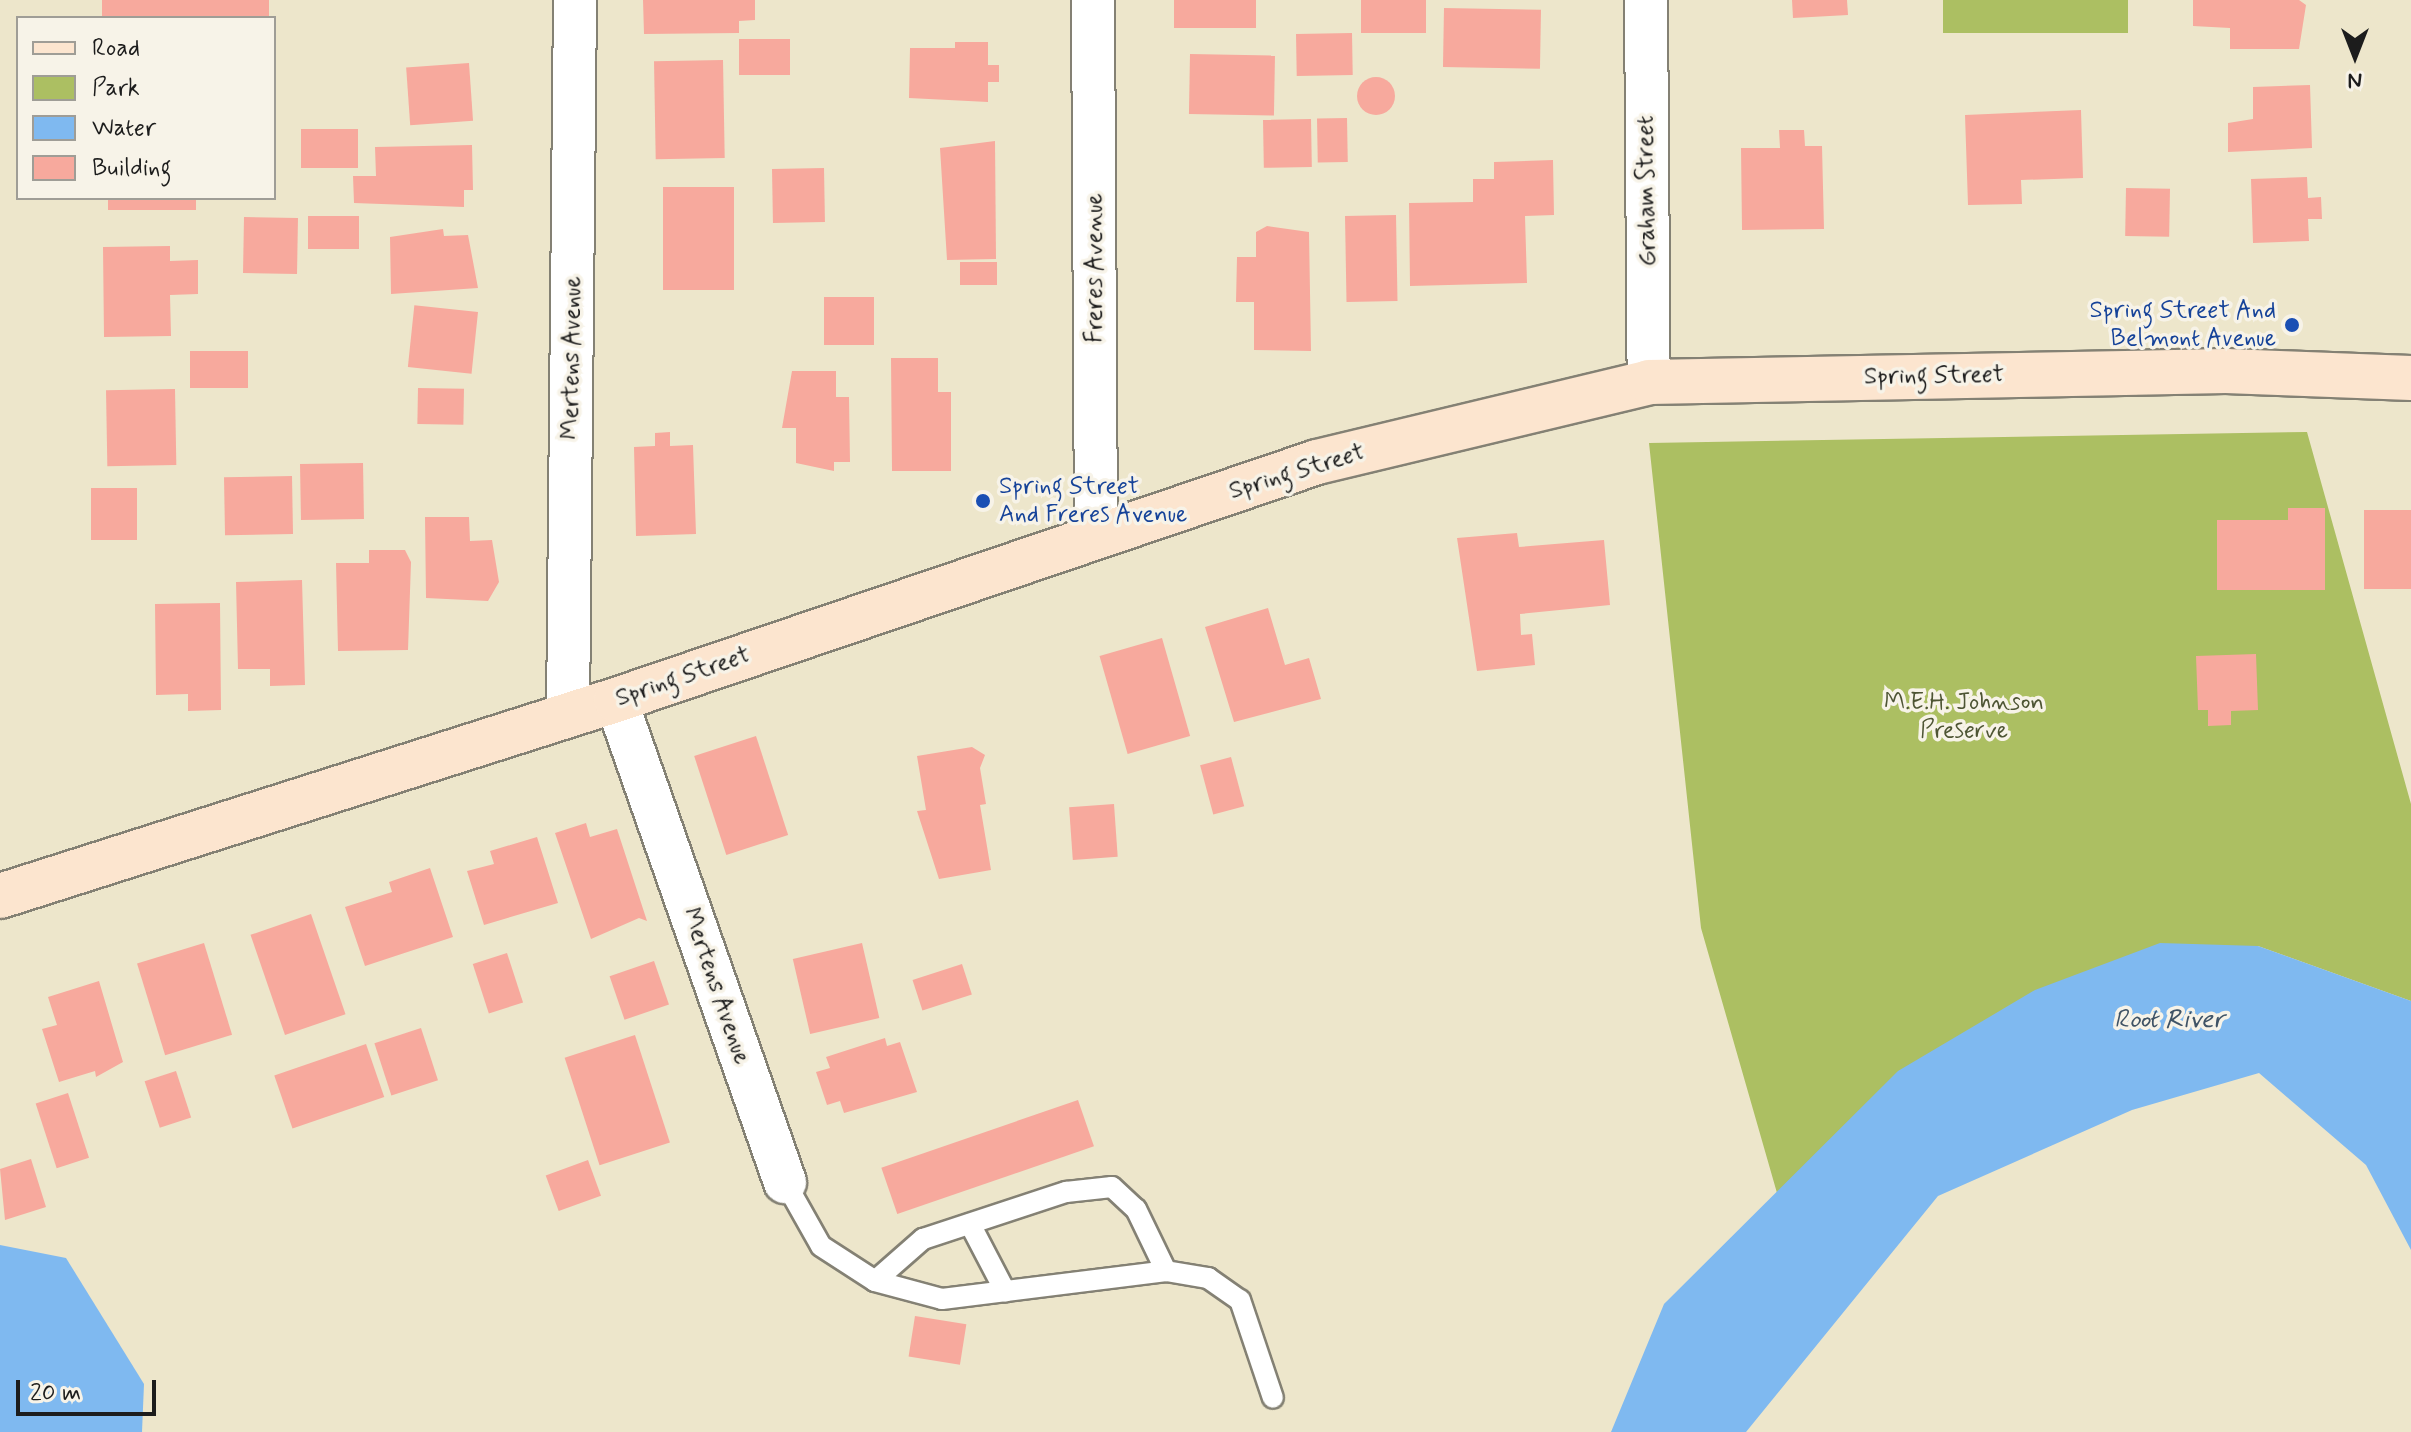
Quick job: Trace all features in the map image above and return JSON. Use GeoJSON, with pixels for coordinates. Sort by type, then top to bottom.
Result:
{"type":"FeatureCollection","features":[{"type":"Feature","properties":{"kind":"main road","name":"Spring Street"},"geometry":{"type":"LineString","coordinates":[[0,896],[616,700],[1317,462],[1649,382],[2226,371],[2411,378]]}},
{"type":"Feature","properties":{"kind":"street","name":"Mertens Avenue"},"geometry":{"type":"LineString","coordinates":[[568,715],[575,0]]}},
{"type":"Feature","properties":{"kind":"street","name":"Freres Avenue"},"geometry":{"type":"LineString","coordinates":[[1093,0],[1096,536]]}},
{"type":"Feature","properties":{"kind":"street","name":"Graham Street"},"geometry":{"type":"LineString","coordinates":[[1646,0],[1649,382]]}},
{"type":"Feature","properties":{"kind":"street","name":"Mertens Avenue"},"geometry":{"type":"LineString","coordinates":[[616,700],[785,1182]]}},
{"type":"Feature","properties":{"kind":"lane"},"geometry":{"type":"LineString","coordinates":[[785,1182],[821,1246],[875,1281],[942,1299],[1166,1271],[1208,1278],[1240,1300],[1273,1398]]}},
{"type":"Feature","properties":{"kind":"lane"},"geometry":{"type":"LineString","coordinates":[[875,1281],[923,1239],[1066,1192],[1112,1187],[1136,1209],[1166,1271]]}},
{"type":"Feature","properties":{"kind":"lane"},"geometry":{"type":"LineString","coordinates":[[970,1224],[1005,1291]]}},
{"type":"Feature","properties":{"kind":"green space"},"geometry":{"type":"Polygon","coordinates":[[[1943,0],[2128,0],[2128,33],[1943,33],[1943,0]]]}},
{"type":"Feature","properties":{"kind":"green space","name":"M.E.H. Johnson Preserve"},"geometry":{"type":"Polygon","coordinates":[[[2307,432],[2411,804],[2411,1001],[2258,946],[1899,1071],[1777,1193],[1701,928],[1649,443],[2307,432]]]}},
{"type":"Feature","properties":{"kind":"water","name":"Root River"},"geometry":{"type":"Polygon","coordinates":[[[2160,943],[2258,946],[2411,1001],[2411,1250],[2366,1165],[2259,1073],[2132,1110],[1938,1196],[1746,1432],[1611,1432],[1664,1304],[1898,1071],[2035,990],[2160,943]]]}},
{"type":"Feature","properties":{"kind":"water"},"geometry":{"type":"Polygon","coordinates":[[[0,1245],[66,1258],[144,1384],[142,1432],[0,1432],[0,1245]]]}},
{"type":"Feature","properties":{"kind":"building"},"geometry":{"type":"Polygon","coordinates":[[[102,0],[269,0],[269,16],[102,16],[102,0]]]}},
{"type":"Feature","properties":{"kind":"building"},"geometry":{"type":"Polygon","coordinates":[[[643,0],[755,0],[755,20],[739,21],[739,33],[644,34],[643,0]]]}},
{"type":"Feature","properties":{"kind":"building"},"geometry":{"type":"Polygon","coordinates":[[[1174,0],[1256,0],[1256,28],[1174,28],[1174,0]]]}},
{"type":"Feature","properties":{"kind":"building"},"geometry":{"type":"Polygon","coordinates":[[[1361,0],[1426,0],[1426,33],[1361,33],[1361,0]]]}},
{"type":"Feature","properties":{"kind":"building"},"geometry":{"type":"Polygon","coordinates":[[[1792,0],[1847,0],[1848,15],[1793,18],[1792,0]]]}},
{"type":"Feature","properties":{"kind":"building"},"geometry":{"type":"Polygon","coordinates":[[[2193,0],[2299,0],[2306,5],[2299,49],[2230,49],[2230,28],[2193,26],[2193,0]]]}},
{"type":"Feature","properties":{"kind":"building"},"geometry":{"type":"Polygon","coordinates":[[[1444,8],[1541,10],[1540,69],[1443,67],[1444,8]]]}},
{"type":"Feature","properties":{"kind":"building"},"geometry":{"type":"Polygon","coordinates":[[[1352,33],[1353,75],[1297,76],[1296,34],[1352,33]]]}},
{"type":"Feature","properties":{"kind":"building"},"geometry":{"type":"Polygon","coordinates":[[[739,39],[790,39],[790,75],[739,75],[739,39]]]}},
{"type":"Feature","properties":{"kind":"building"},"geometry":{"type":"Polygon","coordinates":[[[955,42],[988,42],[988,65],[999,65],[999,82],[988,82],[988,102],[909,98],[910,48],[955,48],[955,42]]]}},
{"type":"Feature","properties":{"kind":"building"},"geometry":{"type":"Polygon","coordinates":[[[1190,54],[1275,55],[1274,115],[1189,114],[1190,54]]]}},
{"type":"Feature","properties":{"kind":"building"},"geometry":{"type":"Polygon","coordinates":[[[723,60],[725,158],[656,159],[654,61],[723,60]]]}},
{"type":"Feature","properties":{"kind":"building"},"geometry":{"type":"Polygon","coordinates":[[[469,63],[473,121],[410,125],[406,67],[469,63]]]}},
{"type":"Feature","properties":{"kind":"building"},"geometry":{"type":"Polygon","coordinates":[[[1376,77],[1390,82],[1395,96],[1390,110],[1376,115],[1362,110],[1357,96],[1362,82],[1376,77]]]}},
{"type":"Feature","properties":{"kind":"building"},"geometry":{"type":"Polygon","coordinates":[[[2310,85],[2312,148],[2228,152],[2228,123],[2253,119],[2253,87],[2310,85]]]}},
{"type":"Feature","properties":{"kind":"building"},"geometry":{"type":"Polygon","coordinates":[[[2081,110],[2083,178],[2021,180],[2022,204],[1968,205],[1965,115],[2081,110]]]}},
{"type":"Feature","properties":{"kind":"building"},"geometry":{"type":"Polygon","coordinates":[[[1347,118],[1348,162],[1318,163],[1317,119],[1347,118]]]}},
{"type":"Feature","properties":{"kind":"building"},"geometry":{"type":"Polygon","coordinates":[[[1311,119],[1312,167],[1264,168],[1263,120],[1311,119]]]}},
{"type":"Feature","properties":{"kind":"building"},"geometry":{"type":"Polygon","coordinates":[[[301,129],[358,129],[358,168],[301,168],[301,129]]]}},
{"type":"Feature","properties":{"kind":"building"},"geometry":{"type":"Polygon","coordinates":[[[1779,130],[1804,130],[1805,146],[1822,146],[1824,229],[1742,230],[1741,148],[1780,148],[1779,130]]]}},
{"type":"Feature","properties":{"kind":"building"},"geometry":{"type":"Polygon","coordinates":[[[995,141],[996,259],[947,260],[940,148],[995,141]]]}},
{"type":"Feature","properties":{"kind":"building"},"geometry":{"type":"Polygon","coordinates":[[[472,145],[473,190],[464,190],[464,207],[354,203],[353,176],[376,176],[375,147],[472,145]]]}},
{"type":"Feature","properties":{"kind":"building"},"geometry":{"type":"Polygon","coordinates":[[[1553,160],[1554,215],[1525,216],[1527,283],[1410,286],[1409,203],[1473,202],[1473,179],[1494,179],[1494,162],[1553,160]]]}},
{"type":"Feature","properties":{"kind":"building"},"geometry":{"type":"Polygon","coordinates":[[[824,168],[825,222],[773,223],[772,169],[824,168]]]}},
{"type":"Feature","properties":{"kind":"building"},"geometry":{"type":"Polygon","coordinates":[[[2307,177],[2308,198],[2321,197],[2322,219],[2308,219],[2309,241],[2253,243],[2251,179],[2307,177]]]}},
{"type":"Feature","properties":{"kind":"building"},"geometry":{"type":"Polygon","coordinates":[[[663,187],[734,187],[734,290],[663,290],[663,187]]]}},
{"type":"Feature","properties":{"kind":"building"},"geometry":{"type":"Polygon","coordinates":[[[2126,188],[2170,189],[2169,237],[2125,236],[2126,188]]]}},
{"type":"Feature","properties":{"kind":"building"},"geometry":{"type":"Polygon","coordinates":[[[108,200],[196,200],[196,210],[108,210],[108,200]]]}},
{"type":"Feature","properties":{"kind":"building"},"geometry":{"type":"Polygon","coordinates":[[[1396,215],[1398,301],[1347,302],[1345,216],[1396,215]]]}},
{"type":"Feature","properties":{"kind":"building"},"geometry":{"type":"Polygon","coordinates":[[[308,216],[359,216],[359,249],[308,249],[308,216]]]}},
{"type":"Feature","properties":{"kind":"building"},"geometry":{"type":"Polygon","coordinates":[[[244,217],[298,218],[297,274],[243,273],[244,217]]]}},
{"type":"Feature","properties":{"kind":"building"},"geometry":{"type":"Polygon","coordinates":[[[1267,226],[1309,232],[1311,351],[1254,350],[1254,302],[1236,302],[1237,257],[1256,257],[1256,232],[1267,226]]]}},
{"type":"Feature","properties":{"kind":"building"},"geometry":{"type":"Polygon","coordinates":[[[443,229],[444,236],[468,235],[478,288],[391,294],[390,237],[443,229]]]}},
{"type":"Feature","properties":{"kind":"building"},"geometry":{"type":"Polygon","coordinates":[[[170,246],[170,261],[198,260],[198,294],[170,295],[171,336],[104,337],[103,247],[170,246]]]}},
{"type":"Feature","properties":{"kind":"building"},"geometry":{"type":"Polygon","coordinates":[[[960,262],[997,262],[997,285],[960,285],[960,262]]]}},
{"type":"Feature","properties":{"kind":"building"},"geometry":{"type":"Polygon","coordinates":[[[824,297],[874,297],[874,345],[824,345],[824,297]]]}},
{"type":"Feature","properties":{"kind":"building"},"geometry":{"type":"Polygon","coordinates":[[[414,305],[478,312],[472,374],[408,367],[414,305]]]}},
{"type":"Feature","properties":{"kind":"building"},"geometry":{"type":"Polygon","coordinates":[[[190,351],[248,351],[248,388],[190,388],[190,351]]]}},
{"type":"Feature","properties":{"kind":"building"},"geometry":{"type":"Polygon","coordinates":[[[891,358],[938,358],[938,392],[951,392],[951,471],[892,471],[891,358]]]}},
{"type":"Feature","properties":{"kind":"building"},"geometry":{"type":"Polygon","coordinates":[[[792,371],[836,371],[836,397],[849,397],[850,462],[834,462],[834,471],[796,463],[796,428],[782,428],[792,371]]]}},
{"type":"Feature","properties":{"kind":"building"},"geometry":{"type":"Polygon","coordinates":[[[418,388],[464,389],[463,425],[417,424],[418,388]]]}},
{"type":"Feature","properties":{"kind":"building"},"geometry":{"type":"Polygon","coordinates":[[[175,389],[176,465],[107,466],[106,390],[175,389]]]}},
{"type":"Feature","properties":{"kind":"building"},"geometry":{"type":"Polygon","coordinates":[[[670,432],[670,446],[693,445],[696,534],[636,536],[634,447],[655,446],[655,433],[670,432]]]}},
{"type":"Feature","properties":{"kind":"building"},"geometry":{"type":"Polygon","coordinates":[[[363,463],[364,519],[301,520],[300,464],[363,463]]]}},
{"type":"Feature","properties":{"kind":"building"},"geometry":{"type":"Polygon","coordinates":[[[292,476],[293,534],[225,535],[224,477],[292,476]]]}},
{"type":"Feature","properties":{"kind":"building"},"geometry":{"type":"Polygon","coordinates":[[[91,488],[137,488],[137,540],[91,540],[91,488]]]}},
{"type":"Feature","properties":{"kind":"building"},"geometry":{"type":"Polygon","coordinates":[[[2288,508],[2325,508],[2325,590],[2217,590],[2217,520],[2288,520],[2288,508]]]}},
{"type":"Feature","properties":{"kind":"building"},"geometry":{"type":"Polygon","coordinates":[[[2364,510],[2411,510],[2411,589],[2364,589],[2364,510]]]}},
{"type":"Feature","properties":{"kind":"building"},"geometry":{"type":"Polygon","coordinates":[[[425,517],[469,517],[470,541],[492,540],[499,582],[488,601],[426,598],[425,517]]]}},
{"type":"Feature","properties":{"kind":"building"},"geometry":{"type":"Polygon","coordinates":[[[1517,533],[1519,547],[1604,540],[1610,605],[1520,614],[1521,635],[1532,634],[1535,665],[1477,671],[1457,538],[1517,533]]]}},
{"type":"Feature","properties":{"kind":"building"},"geometry":{"type":"Polygon","coordinates":[[[369,550],[405,550],[411,562],[408,650],[338,651],[336,563],[369,563],[369,550]]]}},
{"type":"Feature","properties":{"kind":"building"},"geometry":{"type":"Polygon","coordinates":[[[302,580],[305,685],[270,686],[270,669],[238,669],[236,582],[302,580]]]}},
{"type":"Feature","properties":{"kind":"building"},"geometry":{"type":"Polygon","coordinates":[[[220,603],[221,710],[188,711],[188,694],[156,695],[155,604],[220,603]]]}},
{"type":"Feature","properties":{"kind":"building"},"geometry":{"type":"Polygon","coordinates":[[[1268,608],[1285,665],[1309,658],[1321,699],[1234,722],[1205,627],[1268,608]]]}},
{"type":"Feature","properties":{"kind":"building"},"geometry":{"type":"Polygon","coordinates":[[[1162,638],[1190,736],[1128,754],[1100,656],[1162,638]]]}},
{"type":"Feature","properties":{"kind":"building"},"geometry":{"type":"Polygon","coordinates":[[[2256,654],[2258,710],[2231,711],[2231,725],[2208,726],[2208,710],[2198,710],[2196,656],[2256,654]]]}},
{"type":"Feature","properties":{"kind":"building"},"geometry":{"type":"Polygon","coordinates":[[[756,736],[788,835],[726,855],[694,756],[756,736]]]}},
{"type":"Feature","properties":{"kind":"building"},"geometry":{"type":"Polygon","coordinates":[[[972,747],[985,755],[980,768],[986,804],[980,805],[991,870],[939,879],[917,811],[926,810],[917,756],[972,747]]]}},
{"type":"Feature","properties":{"kind":"building"},"geometry":{"type":"Polygon","coordinates":[[[1231,757],[1244,806],[1213,815],[1200,765],[1231,757]]]}},
{"type":"Feature","properties":{"kind":"building"},"geometry":{"type":"Polygon","coordinates":[[[1114,804],[1118,857],[1073,860],[1069,807],[1114,804]]]}},
{"type":"Feature","properties":{"kind":"building"},"geometry":{"type":"Polygon","coordinates":[[[586,823],[590,837],[617,829],[647,921],[639,918],[591,939],[555,833],[586,823]]]}},
{"type":"Feature","properties":{"kind":"building"},"geometry":{"type":"Polygon","coordinates":[[[537,837],[558,903],[484,925],[467,871],[494,864],[490,851],[537,837]]]}},
{"type":"Feature","properties":{"kind":"building"},"geometry":{"type":"Polygon","coordinates":[[[430,868],[453,937],[365,966],[345,907],[392,892],[389,882],[430,868]]]}},
{"type":"Feature","properties":{"kind":"building"},"geometry":{"type":"Polygon","coordinates":[[[311,914],[346,1014],[285,1035],[250,935],[311,914]]]}},
{"type":"Feature","properties":{"kind":"building"},"geometry":{"type":"Polygon","coordinates":[[[204,943],[232,1035],[165,1055],[137,963],[204,943]]]}},
{"type":"Feature","properties":{"kind":"building"},"geometry":{"type":"Polygon","coordinates":[[[862,943],[879,1018],[810,1034],[793,959],[862,943]]]}},
{"type":"Feature","properties":{"kind":"building"},"geometry":{"type":"Polygon","coordinates":[[[507,953],[523,1002],[489,1014],[473,964],[507,953]]]}},
{"type":"Feature","properties":{"kind":"building"},"geometry":{"type":"Polygon","coordinates":[[[654,961],[669,1004],[625,1020],[610,976],[654,961]]]}},
{"type":"Feature","properties":{"kind":"building"},"geometry":{"type":"Polygon","coordinates":[[[962,964],[972,994],[922,1011],[913,980],[962,964]]]}},
{"type":"Feature","properties":{"kind":"building"},"geometry":{"type":"Polygon","coordinates":[[[99,981],[123,1062],[96,1077],[95,1071],[59,1082],[42,1029],[57,1025],[48,997],[99,981]]]}},
{"type":"Feature","properties":{"kind":"building"},"geometry":{"type":"Polygon","coordinates":[[[421,1028],[438,1080],[391,1095],[374,1043],[421,1028]]]}},
{"type":"Feature","properties":{"kind":"building"},"geometry":{"type":"Polygon","coordinates":[[[635,1035],[670,1142],[600,1165],[565,1058],[635,1035]]]}},
{"type":"Feature","properties":{"kind":"building"},"geometry":{"type":"Polygon","coordinates":[[[885,1038],[887,1046],[900,1042],[917,1092],[844,1113],[840,1101],[827,1105],[816,1072],[830,1068],[826,1057],[885,1038]]]}},
{"type":"Feature","properties":{"kind":"building"},"geometry":{"type":"Polygon","coordinates":[[[366,1044],[384,1097],[293,1129],[274,1076],[366,1044]]]}},
{"type":"Feature","properties":{"kind":"building"},"geometry":{"type":"Polygon","coordinates":[[[176,1071],[191,1118],[160,1128],[145,1081],[176,1071]]]}},
{"type":"Feature","properties":{"kind":"building"},"geometry":{"type":"Polygon","coordinates":[[[68,1093],[89,1158],[57,1168],[36,1104],[68,1093]]]}},
{"type":"Feature","properties":{"kind":"building"},"geometry":{"type":"Polygon","coordinates":[[[1078,1100],[1094,1146],[897,1214],[881,1168],[1078,1100]]]}},
{"type":"Feature","properties":{"kind":"building"},"geometry":{"type":"Polygon","coordinates":[[[31,1159],[46,1207],[5,1220],[0,1169],[31,1159]]]}},
{"type":"Feature","properties":{"kind":"building"},"geometry":{"type":"Polygon","coordinates":[[[588,1160],[601,1196],[559,1211],[546,1175],[588,1160]]]}},
{"type":"Feature","properties":{"kind":"building"},"geometry":{"type":"Polygon","coordinates":[[[915,1316],[966,1324],[960,1365],[909,1356],[915,1316]]]}},
{"type":"Feature","properties":{"kind":"place","name":"Spring Street And Belmont Avenue"},"geometry":{"type":"Point","coordinates":[2292,325]}},
{"type":"Feature","properties":{"kind":"place","name":"Spring Street And Freres Avenue"},"geometry":{"type":"Point","coordinates":[983,501]}}]}
